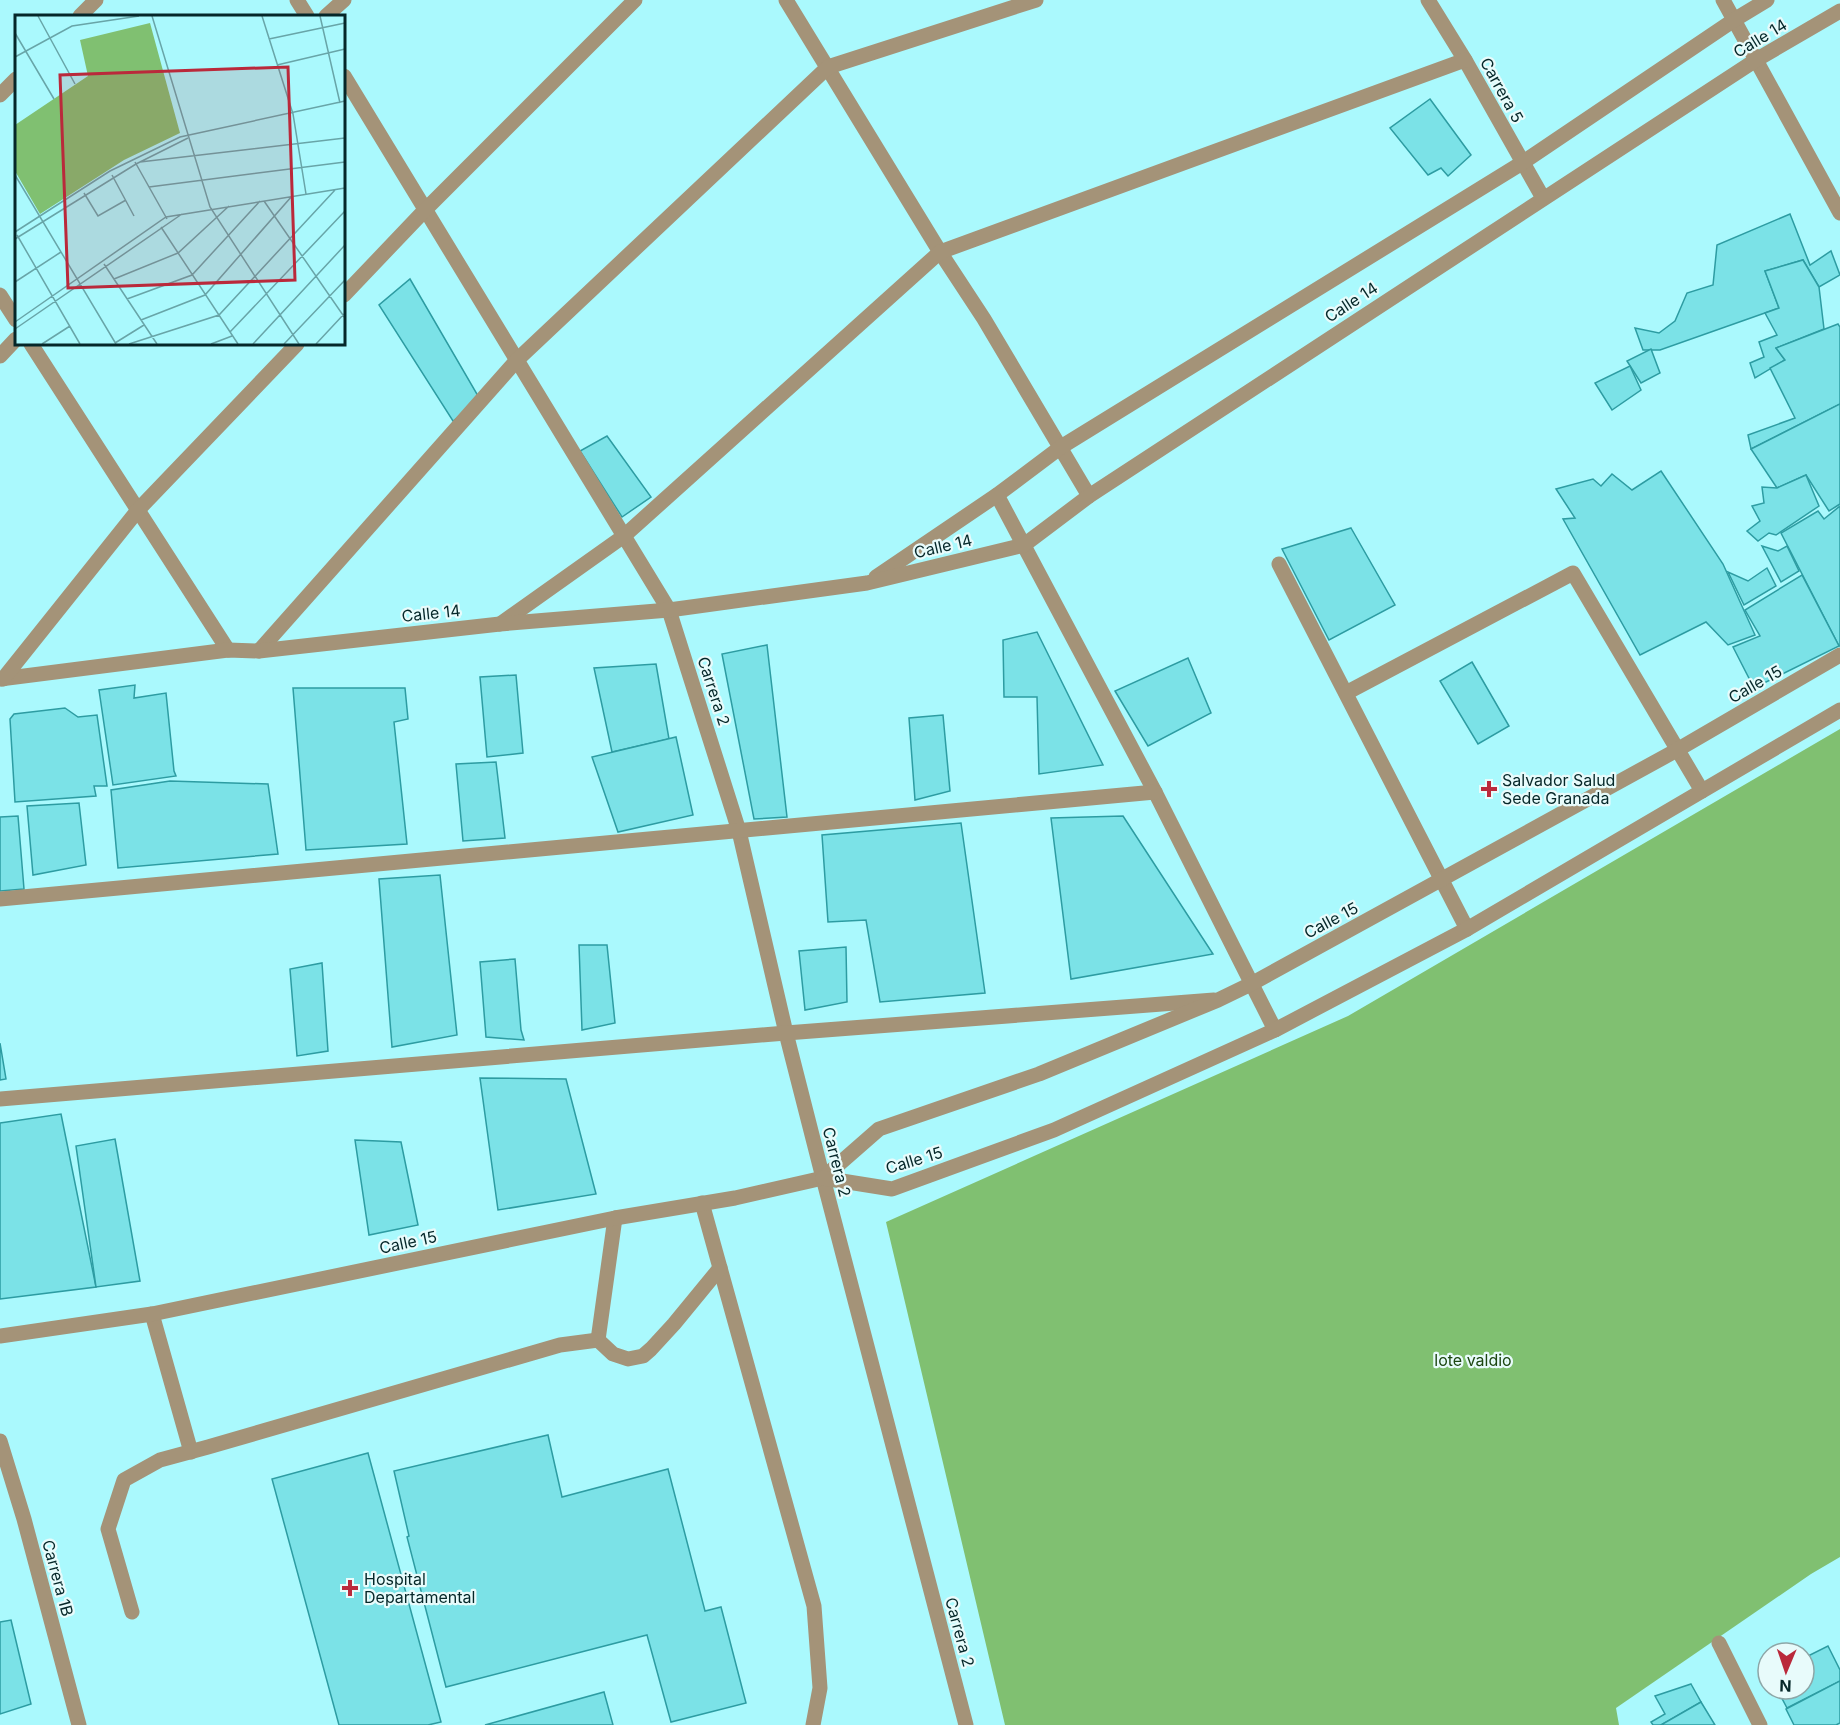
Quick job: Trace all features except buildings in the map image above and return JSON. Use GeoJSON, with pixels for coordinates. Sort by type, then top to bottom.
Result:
{"type":"FeatureCollection","features":[{"type":"Feature","properties":{"kind":"street"},"geometry":{"type":"LineString","coordinates":[[81,15],[96,0]]}},
{"type":"Feature","properties":{"kind":"street"},"geometry":{"type":"LineString","coordinates":[[297,0],[307,15]]}},
{"type":"Feature","properties":{"kind":"street"},"geometry":{"type":"LineString","coordinates":[[327,15],[344,0]]}},
{"type":"Feature","properties":{"kind":"street"},"geometry":{"type":"LineString","coordinates":[[345,294],[425,210],[635,0]]}},
{"type":"Feature","properties":{"kind":"street"},"geometry":{"type":"LineString","coordinates":[[786,0],[940,252],[984,319],[1089,496]]}},
{"type":"Feature","properties":{"kind":"street"},"geometry":{"type":"LineString","coordinates":[[259,651],[517,360],[828,67],[1036,0]]}},
{"type":"Feature","properties":{"kind":"street","name":"Carrera 5"},"geometry":{"type":"LineString","coordinates":[[1428,0],[1465,60],[1543,198]]}},
{"type":"Feature","properties":{"kind":"street"},"geometry":{"type":"LineString","coordinates":[[1723,0],[1840,213]]}},
{"type":"Feature","properties":{"kind":"street","name":"Calle 14"},"geometry":{"type":"LineString","coordinates":[[867,583],[997,495],[1061,447],[1522,163],[1767,0]]}},
{"type":"Feature","properties":{"kind":"street","name":"Calle 14"},"geometry":{"type":"LineString","coordinates":[[2,679],[228,650],[259,651],[500,624],[669,610],[867,583],[1024,545],[1089,496],[1543,198],[1756,60],[1840,10]]}},
{"type":"Feature","properties":{"kind":"street"},"geometry":{"type":"LineString","coordinates":[[500,624],[624,536],[940,252],[1465,60]]}},
{"type":"Feature","properties":{"kind":"street","name":"Carrera 2"},"geometry":{"type":"LineString","coordinates":[[345,78],[669,610],[739,831],[786,1033],[966,1725]]}},
{"type":"Feature","properties":{"kind":"street"},"geometry":{"type":"LineString","coordinates":[[0,95],[15,80]]}},
{"type":"Feature","properties":{"kind":"street"},"geometry":{"type":"LineString","coordinates":[[0,295],[15,318]]}},
{"type":"Feature","properties":{"kind":"street"},"geometry":{"type":"LineString","coordinates":[[0,356],[15,340]]}},
{"type":"Feature","properties":{"kind":"street"},"geometry":{"type":"LineString","coordinates":[[32,345],[228,650]]}},
{"type":"Feature","properties":{"kind":"street"},"geometry":{"type":"LineString","coordinates":[[2,679],[138,510],[296,345]]}},
{"type":"Feature","properties":{"kind":"street"},"geometry":{"type":"LineString","coordinates":[[997,495],[1155,792],[1275,1030]]}},
{"type":"Feature","properties":{"kind":"street"},"geometry":{"type":"LineString","coordinates":[[1280,564],[1467,929]]}},
{"type":"Feature","properties":{"kind":"street"},"geometry":{"type":"LineString","coordinates":[[1346,693],[1573,573],[1702,791]]}},
{"type":"Feature","properties":{"kind":"street","name":"Calle 15"},"geometry":{"type":"LineString","coordinates":[[823,1178],[879,1129],[1039,1074],[1218,1000],[1251,984],[1677,750],[1840,655]]}},
{"type":"Feature","properties":{"kind":"street","name":"Calle 15"},"geometry":{"type":"LineString","coordinates":[[0,1336],[152,1314],[615,1218],[823,1178],[892,1189],[1054,1130],[1275,1030],[1467,929],[1840,710]]}},
{"type":"Feature","properties":{"kind":"street"},"geometry":{"type":"LineString","coordinates":[[0,899],[1155,792]]}},
{"type":"Feature","properties":{"kind":"street"},"geometry":{"type":"LineString","coordinates":[[0,1099],[786,1033],[1218,1000]]}},
{"type":"Feature","properties":{"kind":"street"},"geometry":{"type":"LineString","coordinates":[[702,1203],[814,1606],[820,1688],[813,1725]]}},
{"type":"Feature","properties":{"kind":"street"},"geometry":{"type":"LineString","coordinates":[[597,1340],[615,1218]]}},
{"type":"Feature","properties":{"kind":"street"},"geometry":{"type":"LineString","coordinates":[[132,1612],[108,1529],[124,1480],[160,1460],[560,1345],[597,1340],[613,1354],[628,1359],[643,1356],[674,1324],[720,1268]]}},
{"type":"Feature","properties":{"kind":"street"},"geometry":{"type":"LineString","coordinates":[[152,1314],[191,1452]]}},
{"type":"Feature","properties":{"kind":"street","name":"Carrera 1B"},"geometry":{"type":"LineString","coordinates":[[0,1441],[24,1519],[79,1725]]}},
{"type":"Feature","properties":{"kind":"street"},"geometry":{"type":"LineString","coordinates":[[1719,1643],[1760,1725]]}},
{"type":"Feature","properties":{"kind":"green space","name":"lote valdio"},"geometry":{"type":"Polygon","coordinates":[[[1840,729],[1840,1557],[1811,1574],[1616,1708],[1619,1725],[1005,1725],[886,1222],[1348,1016],[1840,729]]]}},
{"type":"Feature","properties":{"kind":"place","name":"Salvador Salud Sede Granada"},"geometry":{"type":"Point","coordinates":[1489,789]}},
{"type":"Feature","properties":{"kind":"place","name":"Hospital Departamental"},"geometry":{"type":"Point","coordinates":[350,1588]}}]}
